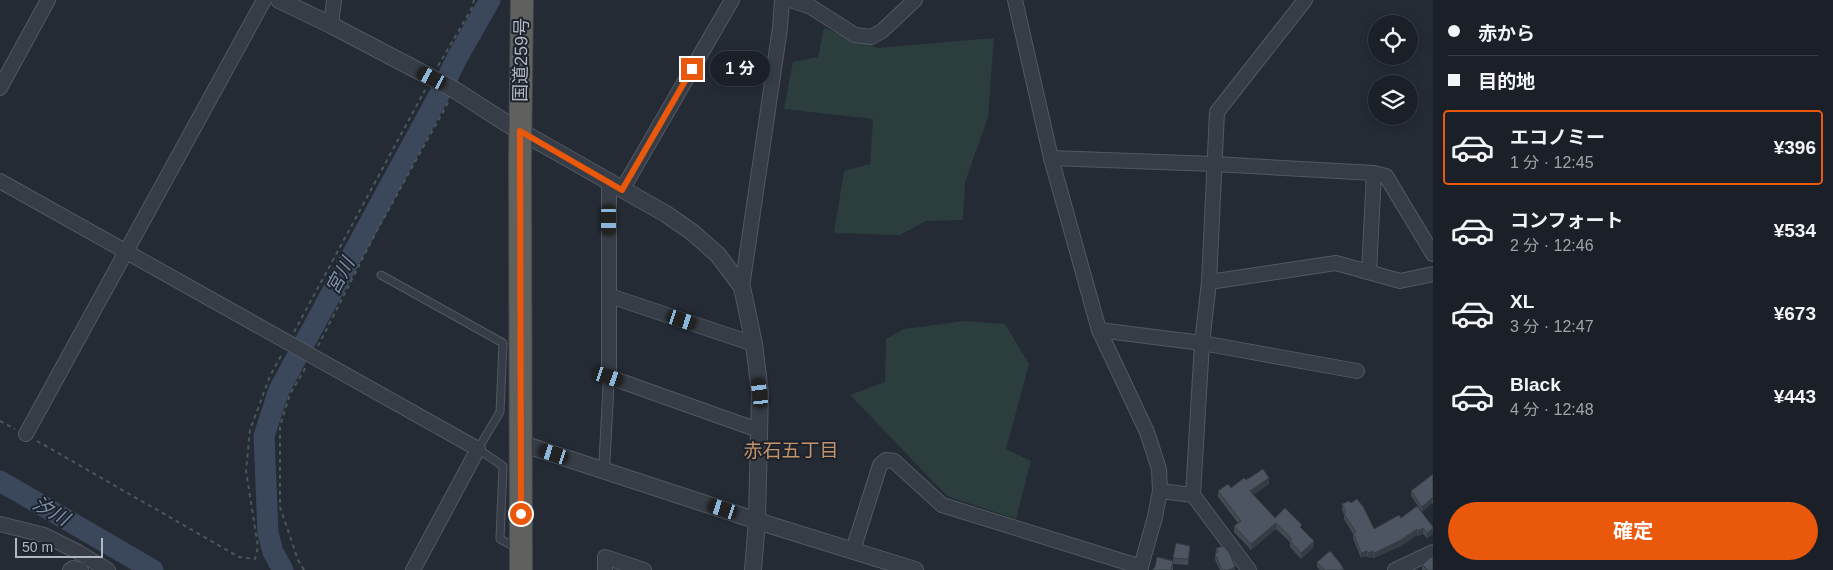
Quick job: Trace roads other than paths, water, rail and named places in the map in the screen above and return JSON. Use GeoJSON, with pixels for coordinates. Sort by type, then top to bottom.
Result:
{"type":"FeatureCollection","features":[{"type":"Feature","properties":{"kind":"highway","name":"国道259号"},"geometry":{"type":"LineString","coordinates":[[521,560],[520,131],[522,0]]}},
{"type":"Feature","properties":{"kind":"street"},"geometry":{"type":"LineString","coordinates":[[0,88],[48,0]]}},
{"type":"Feature","properties":{"kind":"street"},"geometry":{"type":"LineString","coordinates":[[26,434],[264,0]]}},
{"type":"Feature","properties":{"kind":"street"},"geometry":{"type":"LineString","coordinates":[[279,0],[436,80],[520,131],[666,214],[692,232],[718,255],[742,287]]}},
{"type":"Feature","properties":{"kind":"street"},"geometry":{"type":"LineString","coordinates":[[331,25],[334,0]]}},
{"type":"Feature","properties":{"kind":"street"},"geometry":{"type":"LineString","coordinates":[[604,470],[616,186],[732,0]]}},
{"type":"Feature","properties":{"kind":"street"},"geometry":{"type":"LineString","coordinates":[[753,570],[757,520],[760,393],[754,344],[742,287],[780,28],[782,0]]}},
{"type":"Feature","properties":{"kind":"street"},"geometry":{"type":"LineString","coordinates":[[790,0],[811,7],[855,35],[871,38],[882,31],[915,0]]}},
{"type":"Feature","properties":{"kind":"street"},"geometry":{"type":"LineString","coordinates":[[853,550],[880,465],[886,460],[894,461],[942,505],[1140,568],[1156,517],[1160,491],[1159,469],[1147,432],[1100,330],[1051,158],[1015,0]]}},
{"type":"Feature","properties":{"kind":"street"},"geometry":{"type":"LineString","coordinates":[[1249,570],[1193,495],[1202,343],[1209,282],[1217,112],[1305,0]]}},
{"type":"Feature","properties":{"kind":"street"},"geometry":{"type":"LineString","coordinates":[[1051,158],[1214,164],[1374,173],[1386,176],[1433,254]]}},
{"type":"Feature","properties":{"kind":"street"},"geometry":{"type":"LineString","coordinates":[[1369,272],[1374,173]]}},
{"type":"Feature","properties":{"kind":"street"},"geometry":{"type":"LineString","coordinates":[[0,181],[478,449],[413,570]]}},
{"type":"Feature","properties":{"kind":"street"},"geometry":{"type":"LineString","coordinates":[[1209,282],[1336,263],[1400,281],[1433,274]]}},
{"type":"Feature","properties":{"kind":"street"},"geometry":{"type":"LineString","coordinates":[[610,296],[754,344]]}},
{"type":"Feature","properties":{"kind":"street"},"geometry":{"type":"LineString","coordinates":[[1100,330],[1202,343],[1357,371]]}},
{"type":"Feature","properties":{"kind":"street"},"geometry":{"type":"LineString","coordinates":[[609,377],[758,430]]}},
{"type":"Feature","properties":{"kind":"street"},"geometry":{"type":"LineString","coordinates":[[520,443],[915,570]]}},
{"type":"Feature","properties":{"kind":"street"},"geometry":{"type":"LineString","coordinates":[[1160,491],[1193,495]]}},
{"type":"Feature","properties":{"kind":"street"},"geometry":{"type":"LineString","coordinates":[[0,524],[44,535],[108,570]]}},
{"type":"Feature","properties":{"kind":"street"},"geometry":{"type":"LineString","coordinates":[[1395,570],[1433,552]]}},
{"type":"Feature","properties":{"kind":"street"},"geometry":{"type":"LineString","coordinates":[[605,570],[605,557],[644,570]]}},
{"type":"Feature","properties":{"kind":"street"},"geometry":{"type":"LineString","coordinates":[[70,570],[73,568],[81,570]]}},
{"type":"Feature","properties":{"kind":"lane"},"geometry":{"type":"LineString","coordinates":[[381,275],[503,343],[500,412],[478,449],[503,466],[500,539],[521,560]]}},
{"type":"Feature","properties":{"kind":"waterway","name":"宮川"},"geometry":{"type":"LineString","coordinates":[[283,570],[273,552],[268,533],[264,436],[279,390],[490,0]]}},
{"type":"Feature","properties":{"kind":"waterway","name":"汐川"},"geometry":{"type":"LineString","coordinates":[[0,481],[153,570]]}},
{"type":"Feature","properties":{"kind":"district","name":"赤石五丁目"},"geometry":{"type":"Point","coordinates":[791,450]}}]}
